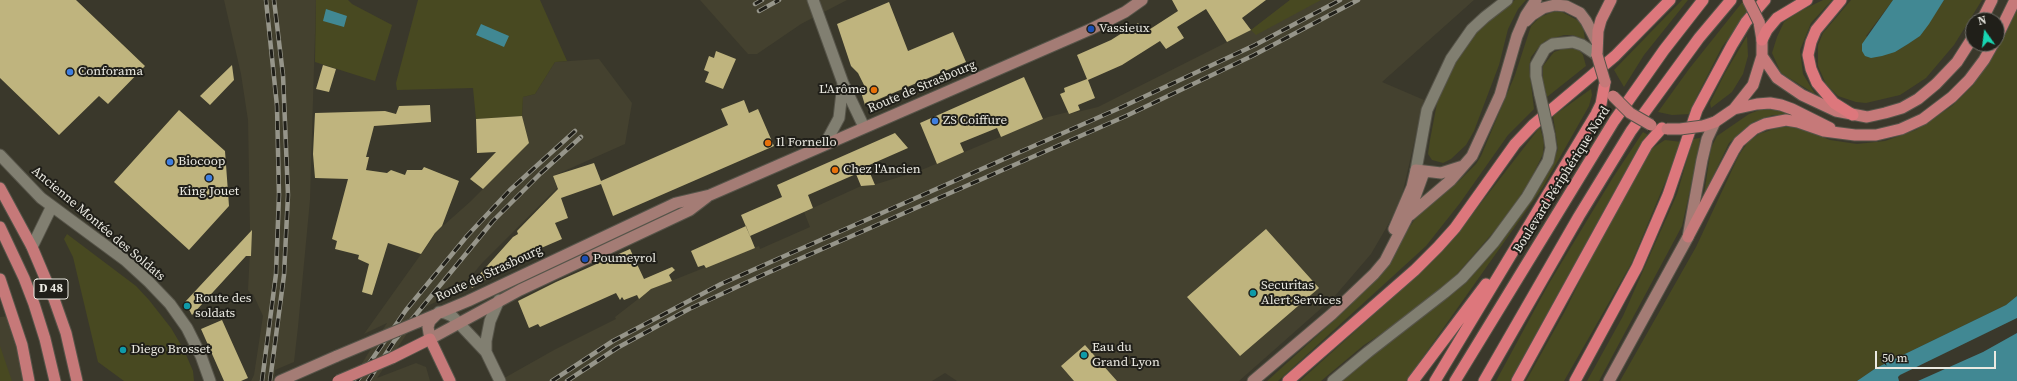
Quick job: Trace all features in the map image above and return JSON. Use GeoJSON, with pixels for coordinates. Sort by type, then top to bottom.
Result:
{"type":"FeatureCollection","features":[{"type":"Feature","properties":{"kind":"highway"},"geometry":{"type":"LineString","coordinates":[[1288,381],[1415,270],[1438,248],[1455,228],[1515,144],[1533,125],[1615,56],[1670,0]]}},
{"type":"Feature","properties":{"kind":"highway","name":"Boulevard Périphérique Nord"},"geometry":{"type":"LineString","coordinates":[[1455,381],[1614,121],[1664,50],[1704,0]]}},
{"type":"Feature","properties":{"kind":"highway"},"geometry":{"type":"LineString","coordinates":[[1484,381],[1579,216],[1632,131],[1699,38],[1731,0]]}},
{"type":"Feature","properties":{"kind":"highway"},"geometry":{"type":"LineString","coordinates":[[1575,381],[1642,254],[1668,195],[1685,141],[1700,104],[1739,33],[1765,0]]}},
{"type":"Feature","properties":{"kind":"highway"},"geometry":{"type":"LineString","coordinates":[[1762,40],[1767,30],[1777,18],[1807,0]]}},
{"type":"Feature","properties":{"kind":"highway"},"geometry":{"type":"LineString","coordinates":[[1841,0],[1816,30],[1808,55],[1811,69],[1821,88],[1834,103],[1853,115]]}},
{"type":"Feature","properties":{"kind":"highway"},"geometry":{"type":"LineString","coordinates":[[1435,381],[1596,114],[1601,104],[1604,82]]}},
{"type":"Feature","properties":{"kind":"highway"},"geometry":{"type":"LineString","coordinates":[[1517,381],[1647,145],[1660,127]]}},
{"type":"Feature","properties":{"kind":"highway"},"geometry":{"type":"LineString","coordinates":[[1413,381],[1494,273],[1512,253]]}},
{"type":"Feature","properties":{"kind":"main road","name":"Route de Strasbourg"},"geometry":{"type":"LineString","coordinates":[[280,381],[439,312],[468,301],[676,203],[710,195],[1091,29],[1125,12],[1142,0]]}},
{"type":"Feature","properties":{"kind":"main road"},"geometry":{"type":"LineString","coordinates":[[1408,216],[1451,180],[1465,164],[1479,143],[1500,95],[1520,28],[1526,15],[1536,0]]}},
{"type":"Feature","properties":{"kind":"main road"},"geometry":{"type":"LineString","coordinates":[[1611,0],[1601,20],[1597,42],[1597,55],[1604,82],[1613,96],[1630,113],[1660,127],[1680,130],[1703,126],[1715,122],[1734,109],[1753,85],[1762,56],[1762,40],[1759,22],[1748,0]]}},
{"type":"Feature","properties":{"kind":"main road"},"geometry":{"type":"LineString","coordinates":[[1986,12],[1992,0]]}},
{"type":"Feature","properties":{"kind":"main road"},"geometry":{"type":"LineString","coordinates":[[2005,21],[2015,0]]}},
{"type":"Feature","properties":{"kind":"main road"},"geometry":{"type":"LineString","coordinates":[[1520,28],[1532,15],[1543,8],[1555,5],[1566,6],[1580,14],[1586,21],[1597,42]]}},
{"type":"Feature","properties":{"kind":"main road"},"geometry":{"type":"LineString","coordinates":[[1762,56],[1771,71],[1784,84],[1823,106],[1853,115],[1867,117],[1885,114],[1902,108],[1918,99],[1936,84],[1957,62],[1965,50]]}},
{"type":"Feature","properties":{"kind":"main road"},"geometry":{"type":"LineString","coordinates":[[1609,381],[1739,142],[1754,129],[1765,124],[1786,120],[1798,122],[1824,131],[1855,135],[1876,135],[1902,129],[1923,119],[1952,97],[1969,80],[1988,52]]}},
{"type":"Feature","properties":{"kind":"main road"},"geometry":{"type":"LineString","coordinates":[[1734,109],[1770,103],[1780,105],[1803,113],[1838,132]]}},
{"type":"Feature","properties":{"kind":"main road"},"geometry":{"type":"LineString","coordinates":[[1688,237],[1702,160],[1707,139],[1715,122]]}},
{"type":"Feature","properties":{"kind":"main road"},"geometry":{"type":"LineString","coordinates":[[1253,381],[1306,338],[1384,261],[1408,216],[1420,171],[1441,173],[1456,169],[1465,164]]}},
{"type":"Feature","properties":{"kind":"main road","name":"D 48"},"geometry":{"type":"LineString","coordinates":[[0,188],[32,247],[54,298],[66,333],[77,381]]}},
{"type":"Feature","properties":{"kind":"main road"},"geometry":{"type":"LineString","coordinates":[[1415,188],[1437,192]]}},
{"type":"Feature","properties":{"kind":"main road"},"geometry":{"type":"LineString","coordinates":[[1358,288],[1389,239],[1415,188]]}},
{"type":"Feature","properties":{"kind":"main road","name":"Route de Strasbourg"},"geometry":{"type":"LineString","coordinates":[[338,381],[392,358],[460,324],[499,300],[690,210],[710,195]]}},
{"type":"Feature","properties":{"kind":"main road"},"geometry":{"type":"LineString","coordinates":[[0,227],[24,278],[34,304],[45,339],[55,381]]}},
{"type":"Feature","properties":{"kind":"main road"},"geometry":{"type":"LineString","coordinates":[[0,279],[22,345],[29,381]]}},
{"type":"Feature","properties":{"kind":"main road"},"geometry":{"type":"LineString","coordinates":[[439,312],[430,321],[428,327],[430,339],[450,381]]}},
{"type":"Feature","properties":{"kind":"street"},"geometry":{"type":"LineString","coordinates":[[813,0],[843,83],[864,127]]}},
{"type":"Feature","properties":{"kind":"street"},"geometry":{"type":"LineString","coordinates":[[1420,171],[1427,110],[1451,59],[1472,30],[1485,17],[1507,0]]}},
{"type":"Feature","properties":{"kind":"street"},"geometry":{"type":"LineString","coordinates":[[1333,381],[1368,352],[1444,294],[1462,278],[1494,242],[1524,202],[1548,161],[1551,148],[1536,76],[1536,65],[1545,49],[1553,44],[1573,42],[1582,45],[1597,55]]}},
{"type":"Feature","properties":{"kind":"street"},"geometry":{"type":"LineString","coordinates":[[825,144],[839,118],[843,83]]}},
{"type":"Feature","properties":{"kind":"street","name":"Ancienne Montée des Soldats"},"geometry":{"type":"LineString","coordinates":[[0,155],[52,206],[125,260],[170,304],[190,335],[201,356],[209,380]]}},
{"type":"Feature","properties":{"kind":"street"},"geometry":{"type":"LineString","coordinates":[[32,247],[52,206]]}},
{"type":"Feature","properties":{"kind":"street"},"geometry":{"type":"LineString","coordinates":[[486,352],[486,341],[490,321],[499,300]]}},
{"type":"Feature","properties":{"kind":"street"},"geometry":{"type":"LineString","coordinates":[[439,312],[452,316],[486,352],[499,380]]}},
{"type":"Feature","properties":{"kind":"shaded area"},"geometry":{"type":"Polygon","coordinates":[[[224,0],[316,0],[310,200],[298,327],[294,362],[275,370],[274,381],[251,381],[254,375],[263,316],[253,294],[251,294],[248,290],[251,231],[248,120],[241,74],[224,0]]]}},
{"type":"Feature","properties":{"kind":"shaded area"},"geometry":{"type":"Polygon","coordinates":[[[316,0],[348,0],[352,4],[392,25],[375,81],[315,62],[316,0]]]}},
{"type":"Feature","properties":{"kind":"shaded area"},"geometry":{"type":"Polygon","coordinates":[[[418,0],[540,0],[567,61],[555,62],[535,94],[523,97],[522,116],[476,119],[473,88],[397,90],[396,83],[418,0]]]}},
{"type":"Feature","properties":{"kind":"shaded area"},"geometry":{"type":"Polygon","coordinates":[[[700,0],[847,0],[801,24],[757,54],[748,54],[700,0]]]}},
{"type":"Feature","properties":{"kind":"shaded area"},"geometry":{"type":"Polygon","coordinates":[[[1290,0],[1474,0],[1382,82],[1424,100],[1400,204],[1371,254],[1334,297],[1239,381],[957,381],[945,373],[932,381],[499,381],[554,350],[616,319],[615,317],[651,289],[759,246],[760,249],[810,227],[804,212],[861,186],[870,186],[919,171],[1048,117],[1098,107],[1251,30],[1290,0]]]}},
{"type":"Feature","properties":{"kind":"shaded area"},"geometry":{"type":"Polygon","coordinates":[[[1290,0],[1321,0],[1256,35],[1251,30],[1290,0]]]}},
{"type":"Feature","properties":{"kind":"shaded area"},"geometry":{"type":"Polygon","coordinates":[[[1515,0],[1526,0],[1518,9],[1508,29],[1499,65],[1474,131],[1466,145],[1451,159],[1443,163],[1432,160],[1428,154],[1438,98],[1456,58],[1481,26],[1515,0]]]}},
{"type":"Feature","properties":{"kind":"shaded area"},"geometry":{"type":"Polygon","coordinates":[[[1682,0],[1688,0],[1644,55],[1624,87],[1614,70],[1682,0]]]}},
{"type":"Feature","properties":{"kind":"shaded area"},"geometry":{"type":"Polygon","coordinates":[[[1744,0],[1756,0],[1722,47],[1697,96],[1690,114],[1672,115],[1658,112],[1689,69],[1744,0]]]}},
{"type":"Feature","properties":{"kind":"shaded area"},"geometry":{"type":"Polygon","coordinates":[[[1823,0],[1832,0],[1811,23],[1800,50],[1803,74],[1815,94],[1781,73],[1772,53],[1784,22],[1796,13],[1823,0]]]}},
{"type":"Feature","properties":{"kind":"shaded area"},"geometry":{"type":"Polygon","coordinates":[[[1851,0],[1893,0],[1866,36],[1895,52],[1920,36],[1944,0],[1982,0],[1975,12],[1965,12],[1965,27],[1954,45],[1926,78],[1900,95],[1866,103],[1856,102],[1838,96],[1826,84],[1818,66],[1818,45],[1823,33],[1851,0]]]}},
{"type":"Feature","properties":{"kind":"shaded area"},"geometry":{"type":"Polygon","coordinates":[[[2017,9],[2017,296],[2006,305],[1876,368],[1857,381],[1620,381],[1696,247],[1739,155],[1748,142],[1759,134],[1780,127],[1798,127],[1830,140],[1857,144],[1885,141],[1916,130],[1952,106],[1973,85],[1995,52],[2005,52],[2005,33],[2017,9]]]}},
{"type":"Feature","properties":{"kind":"shaded area"},"geometry":{"type":"Polygon","coordinates":[[[1555,11],[1562,12],[1577,20],[1583,26],[1585,40],[1573,35],[1564,35],[1545,41],[1531,57],[1529,67],[1534,109],[1508,135],[1460,203],[1426,246],[1278,381],[1267,381],[1350,306],[1377,274],[1420,212],[1437,196],[1458,182],[1476,164],[1481,156],[1515,75],[1531,26],[1540,17],[1555,11]]]}},
{"type":"Feature","properties":{"kind":"shaded area"},"geometry":{"type":"Polygon","coordinates":[[[1747,36],[1748,56],[1743,74],[1732,92],[1711,108],[1710,103],[1725,73],[1747,36]]]}},
{"type":"Feature","properties":{"kind":"shaded area"},"geometry":{"type":"Polygon","coordinates":[[[1566,48],[1580,51],[1583,55],[1586,66],[1547,97],[1543,83],[1543,66],[1554,52],[1566,48]]]}},
{"type":"Feature","properties":{"kind":"shaded area"},"geometry":{"type":"Polygon","coordinates":[[[599,59],[632,103],[625,144],[553,176],[557,188],[482,263],[463,286],[464,289],[425,307],[377,378],[416,363],[426,367],[430,381],[351,381],[387,323],[364,334],[435,233],[471,201],[529,143],[522,116],[523,97],[535,94],[555,62],[599,59]]]}},
{"type":"Feature","properties":{"kind":"shaded area"},"geometry":{"type":"Polygon","coordinates":[[[1591,89],[1592,95],[1589,106],[1543,187],[1406,381],[1340,381],[1417,320],[1524,210],[1547,174],[1558,149],[1553,116],[1591,89]]]}},
{"type":"Feature","properties":{"kind":"shaded area"},"geometry":{"type":"Polygon","coordinates":[[[1762,109],[1777,109],[1808,120],[1791,115],[1773,115],[1753,122],[1729,143],[1704,195],[1711,148],[1717,136],[1749,114],[1762,109]]]}},
{"type":"Feature","properties":{"kind":"shaded area"},"geometry":{"type":"Polygon","coordinates":[[[1540,127],[1544,142],[1543,154],[1528,185],[1504,220],[1457,274],[1433,297],[1410,315],[1364,345],[1321,381],[1300,381],[1432,262],[1464,225],[1540,127]]]}},
{"type":"Feature","properties":{"kind":"shaded area"},"geometry":{"type":"Polygon","coordinates":[[[1643,132],[1648,135],[1640,145],[1510,381],[1496,381],[1548,285],[1612,179],[1643,132]]]}},
{"type":"Feature","properties":{"kind":"shaded area"},"geometry":{"type":"Polygon","coordinates":[[[1700,138],[1697,159],[1682,226],[1599,381],[1587,381],[1623,316],[1677,194],[1693,139],[1700,138]]]}},
{"type":"Feature","properties":{"kind":"shaded area"},"geometry":{"type":"Polygon","coordinates":[[[1665,140],[1682,142],[1631,264],[1564,381],[1526,381],[1565,311],[1595,250],[1648,151],[1665,140]]]}},
{"type":"Feature","properties":{"kind":"shaded area"},"geometry":{"type":"Polygon","coordinates":[[[67,234],[136,286],[149,300],[171,328],[184,350],[193,371],[194,381],[124,381],[98,362],[73,257],[64,239],[67,234]]]}},
{"type":"Feature","properties":{"kind":"shaded area"},"geometry":{"type":"Polygon","coordinates":[[[10,316],[24,381],[0,381],[0,317],[10,316]]]}},
{"type":"Feature","properties":{"kind":"shaded area"},"geometry":{"type":"Polygon","coordinates":[[[0,346],[12,381],[0,381],[0,346]]]}},
{"type":"Feature","properties":{"kind":"water"},"geometry":{"type":"Polygon","coordinates":[[[1893,0],[1944,0],[1920,36],[1895,52],[1871,58],[1865,56],[1862,51],[1862,44],[1893,0]]]}},
{"type":"Feature","properties":{"kind":"water"},"geometry":{"type":"Polygon","coordinates":[[[326,9],[347,16],[344,27],[323,21],[326,9]]]}},
{"type":"Feature","properties":{"kind":"water"},"geometry":{"type":"Polygon","coordinates":[[[481,24],[509,36],[504,47],[476,35],[481,24]]]}},
{"type":"Feature","properties":{"kind":"water"},"geometry":{"type":"Polygon","coordinates":[[[2017,296],[2017,318],[1900,375],[1898,377],[1899,381],[1857,381],[1876,368],[2006,305],[2017,296]]]}},
{"type":"Feature","properties":{"kind":"water"},"geometry":{"type":"Polygon","coordinates":[[[2017,333],[2017,381],[1918,381],[1983,352],[2017,333]]]}},
{"type":"Feature","properties":{"kind":"building","name":"Conforama"},"geometry":{"type":"Polygon","coordinates":[[[0,0],[76,0],[145,66],[108,104],[99,96],[59,135],[0,78],[0,0]]]}},
{"type":"Feature","properties":{"kind":"building"},"geometry":{"type":"Polygon","coordinates":[[[1172,0],[1266,0],[1242,18],[1251,30],[1227,42],[1206,9],[1177,27],[1184,38],[1166,49],[1160,41],[1122,65],[1088,80],[1095,98],[1078,105],[1080,110],[1069,114],[1060,94],[1065,92],[1064,88],[1087,79],[1077,55],[1111,40],[1138,23],[1144,33],[1178,11],[1172,0]]]}},
{"type":"Feature","properties":{"kind":"building"},"geometry":{"type":"Polygon","coordinates":[[[889,2],[908,51],[953,32],[966,62],[865,105],[860,89],[865,87],[858,73],[851,66],[837,24],[889,2]]]}},
{"type":"Feature","properties":{"kind":"building"},"geometry":{"type":"Polygon","coordinates":[[[716,51],[736,59],[723,89],[705,82],[709,72],[704,70],[709,56],[714,58],[716,51]]]}},
{"type":"Feature","properties":{"kind":"building"},"geometry":{"type":"Polygon","coordinates":[[[232,65],[234,80],[210,105],[200,96],[232,65]]]}},
{"type":"Feature","properties":{"kind":"building"},"geometry":{"type":"Polygon","coordinates":[[[323,65],[336,69],[329,92],[316,89],[323,65]]]}},
{"type":"Feature","properties":{"kind":"building"},"geometry":{"type":"Polygon","coordinates":[[[1024,77],[1043,119],[1001,137],[997,128],[960,143],[964,152],[937,164],[920,123],[1024,77]]]}},
{"type":"Feature","properties":{"kind":"building"},"geometry":{"type":"Polygon","coordinates":[[[744,100],[749,113],[758,109],[774,146],[613,216],[601,184],[561,198],[568,218],[555,223],[562,239],[525,255],[472,288],[470,285],[513,237],[518,234],[517,231],[558,189],[553,176],[594,163],[601,181],[728,125],[721,109],[744,100]]]}},
{"type":"Feature","properties":{"kind":"building"},"geometry":{"type":"Polygon","coordinates":[[[430,105],[431,122],[374,126],[366,157],[369,157],[366,170],[387,173],[391,170],[405,175],[407,170],[422,170],[424,167],[459,181],[442,226],[435,233],[421,254],[388,243],[372,295],[362,292],[369,264],[358,259],[359,255],[335,249],[337,241],[332,239],[348,179],[315,178],[313,154],[315,113],[385,111],[396,114],[399,106],[430,105]]]}},
{"type":"Feature","properties":{"kind":"building"},"geometry":{"type":"Polygon","coordinates":[[[179,110],[225,151],[229,206],[189,250],[114,182],[179,110]]]}},
{"type":"Feature","properties":{"kind":"building"},"geometry":{"type":"Polygon","coordinates":[[[522,116],[529,143],[483,189],[470,179],[496,152],[477,153],[476,119],[522,116]]]}},
{"type":"Feature","properties":{"kind":"building"},"geometry":{"type":"Polygon","coordinates":[[[895,133],[908,148],[867,166],[875,185],[861,186],[856,174],[808,195],[813,208],[750,236],[741,215],[782,197],[777,185],[895,133]]]}},
{"type":"Feature","properties":{"kind":"building"},"geometry":{"type":"Polygon","coordinates":[[[746,226],[755,248],[706,268],[704,265],[698,267],[691,251],[746,226]]]}},
{"type":"Feature","properties":{"kind":"building","name":"Securitas Alert Services"},"geometry":{"type":"Polygon","coordinates":[[[1266,229],[1319,288],[1240,356],[1187,297],[1266,229]]]}},
{"type":"Feature","properties":{"kind":"building"},"geometry":{"type":"Polygon","coordinates":[[[252,230],[251,256],[246,256],[192,315],[185,302],[252,230]]]}},
{"type":"Feature","properties":{"kind":"building"},"geometry":{"type":"Polygon","coordinates":[[[630,249],[644,279],[672,267],[675,270],[669,275],[672,281],[651,289],[639,299],[637,295],[624,300],[622,297],[620,300],[616,293],[540,327],[538,324],[529,328],[518,301],[556,282],[630,249]]]}},
{"type":"Feature","properties":{"kind":"building"},"geometry":{"type":"Polygon","coordinates":[[[222,320],[248,378],[241,381],[224,381],[201,329],[222,320]]]}},
{"type":"Feature","properties":{"kind":"building","name":"Eau du Grand Lyon"},"geometry":{"type":"Polygon","coordinates":[[[1085,345],[1117,381],[1074,381],[1061,366],[1085,345]]]}},
{"type":"Feature","properties":{"kind":"railway"},"geometry":{"type":"LineString","coordinates":[[262,381],[276,274],[279,195],[277,106],[266,0]]}},
{"type":"Feature","properties":{"kind":"railway"},"geometry":{"type":"LineString","coordinates":[[270,381],[284,275],[288,195],[283,75],[274,0]]}},
{"type":"Feature","properties":{"kind":"railway"},"geometry":{"type":"LineString","coordinates":[[755,4],[762,0]]}},
{"type":"Feature","properties":{"kind":"railway"},"geometry":{"type":"LineString","coordinates":[[759,11],[779,0]]}},
{"type":"Feature","properties":{"kind":"railway"},"geometry":{"type":"LineString","coordinates":[[552,381],[613,341],[721,284],[1122,107],[1255,45],[1340,0]]}},
{"type":"Feature","properties":{"kind":"railway"},"geometry":{"type":"LineString","coordinates":[[567,381],[617,348],[689,309],[765,274],[1126,116],[1254,55],[1358,0]]}},
{"type":"Feature","properties":{"kind":"railway"},"geometry":{"type":"LineString","coordinates":[[357,381],[406,310],[467,236],[510,190],[575,131]]}},
{"type":"Feature","properties":{"kind":"railway"},"geometry":{"type":"LineString","coordinates":[[368,381],[395,340],[493,221],[541,173],[581,137]]}},
{"type":"Feature","properties":{"kind":"place","name":"Vassieux"},"geometry":{"type":"Point","coordinates":[1091,29]}},
{"type":"Feature","properties":{"kind":"place","name":"Conforama"},"geometry":{"type":"Point","coordinates":[70,72]}},
{"type":"Feature","properties":{"kind":"place","name":"L'Arôme"},"geometry":{"type":"Point","coordinates":[874,90]}},
{"type":"Feature","properties":{"kind":"place","name":"ZS Coiffure"},"geometry":{"type":"Point","coordinates":[935,121]}},
{"type":"Feature","properties":{"kind":"place","name":"Il Fornello"},"geometry":{"type":"Point","coordinates":[768,143]}},
{"type":"Feature","properties":{"kind":"place","name":"Biocoop"},"geometry":{"type":"Point","coordinates":[170,162]}},
{"type":"Feature","properties":{"kind":"place","name":"Chez l'Ancien"},"geometry":{"type":"Point","coordinates":[835,170]}},
{"type":"Feature","properties":{"kind":"place","name":"King Jouet"},"geometry":{"type":"Point","coordinates":[209,178]}},
{"type":"Feature","properties":{"kind":"place","name":"Poumeyrol"},"geometry":{"type":"Point","coordinates":[585,259]}},
{"type":"Feature","properties":{"kind":"place","name":"Securitas Alert Services"},"geometry":{"type":"Point","coordinates":[1253,293]}},
{"type":"Feature","properties":{"kind":"place","name":"Route des soldats"},"geometry":{"type":"Point","coordinates":[187,306]}},
{"type":"Feature","properties":{"kind":"place","name":"Diego Brosset"},"geometry":{"type":"Point","coordinates":[123,350]}},
{"type":"Feature","properties":{"kind":"place","name":"Eau du Grand Lyon"},"geometry":{"type":"Point","coordinates":[1084,355]}}]}
